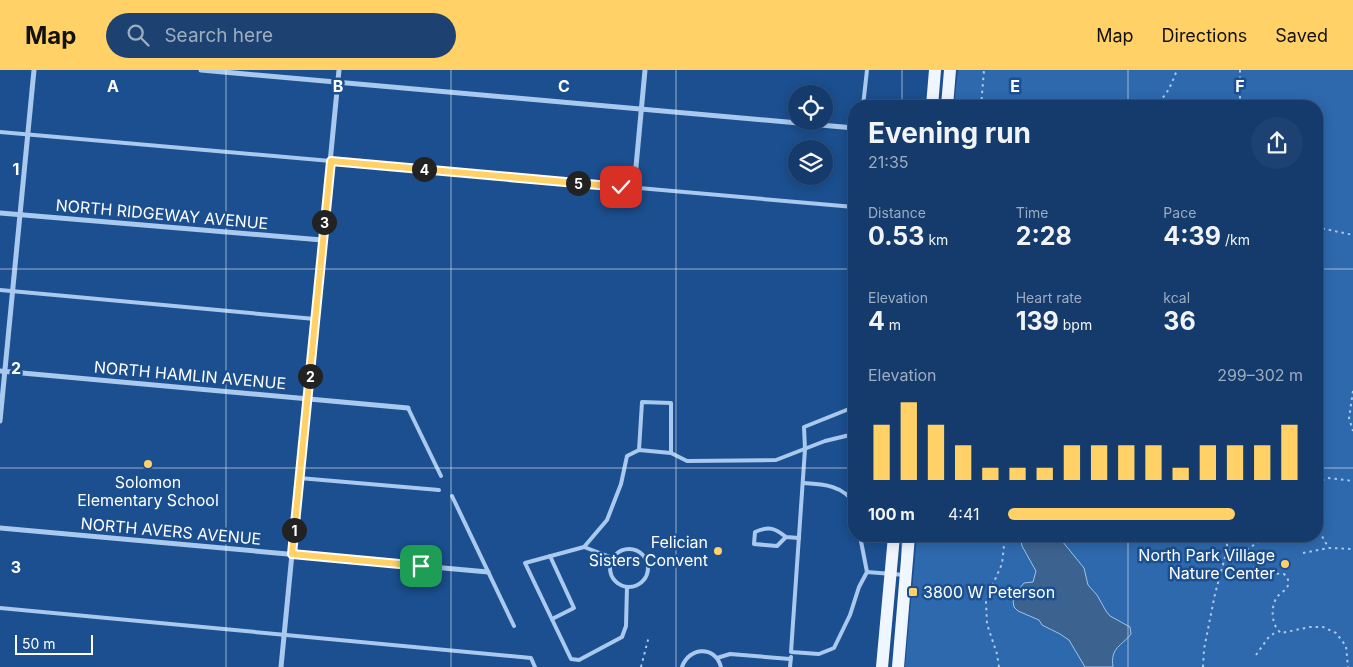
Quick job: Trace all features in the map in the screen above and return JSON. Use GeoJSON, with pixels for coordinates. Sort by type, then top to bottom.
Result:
{"type":"FeatureCollection","features":[{"type":"Feature","properties":{"kind":"main road"},"geometry":{"type":"LineString","coordinates":[[932,100],[935,70]]}},
{"type":"Feature","properties":{"kind":"main road"},"geometry":{"type":"LineString","coordinates":[[948,100],[950,70]]}},
{"type":"Feature","properties":{"kind":"main road"},"geometry":{"type":"LineString","coordinates":[[882,667],[894,542]]}},
{"type":"Feature","properties":{"kind":"main road"},"geometry":{"type":"LineString","coordinates":[[898,667],[909,542]]}},
{"type":"Feature","properties":{"kind":"street"},"geometry":{"type":"LineString","coordinates":[[0,421],[2,371],[34,70]]}},
{"type":"Feature","properties":{"kind":"street"},"geometry":{"type":"LineString","coordinates":[[201,70],[848,127]]}},
{"type":"Feature","properties":{"kind":"street"},"geometry":{"type":"LineString","coordinates":[[281,667],[340,70]]}},
{"type":"Feature","properties":{"kind":"street"},"geometry":{"type":"LineString","coordinates":[[634,188],[645,70]]}},
{"type":"Feature","properties":{"kind":"street","name":"NORTH RIDGEWAY AVENUE"},"geometry":{"type":"LineString","coordinates":[[0,213],[322,240]]}},
{"type":"Feature","properties":{"kind":"street","name":"NORTH HAMLIN AVENUE"},"geometry":{"type":"LineString","coordinates":[[2,371],[408,408]]}},
{"type":"Feature","properties":{"kind":"street","name":"NORTH AVERS AVENUE"},"geometry":{"type":"LineString","coordinates":[[0,528],[488,572]]}},
{"type":"Feature","properties":{"kind":"lane"},"geometry":{"type":"LineString","coordinates":[[864,100],[866,70]]}},
{"type":"Feature","properties":{"kind":"lane"},"geometry":{"type":"LineString","coordinates":[[0,132],[848,206]]}},
{"type":"Feature","properties":{"kind":"lane"},"geometry":{"type":"LineString","coordinates":[[0,290],[315,319]]}},
{"type":"Feature","properties":{"kind":"lane"},"geometry":{"type":"LineString","coordinates":[[639,450],[642,402],[671,403],[671,453]]}},
{"type":"Feature","properties":{"kind":"lane"},"geometry":{"type":"LineString","coordinates":[[408,408],[441,476]]}},
{"type":"Feature","properties":{"kind":"lane"},"geometry":{"type":"LineString","coordinates":[[790,667],[800,538],[805,449],[804,427],[848,409]]}},
{"type":"Feature","properties":{"kind":"lane"},"geometry":{"type":"LineString","coordinates":[[627,587],[626,626],[622,637],[579,660],[571,659],[525,563],[584,547],[607,520],[622,484],[628,456],[639,450],[671,453],[687,461],[735,462],[776,460],[848,436]]}},
{"type":"Feature","properties":{"kind":"lane"},"geometry":{"type":"LineString","coordinates":[[300,478],[439,490]]}},
{"type":"Feature","properties":{"kind":"lane"},"geometry":{"type":"LineString","coordinates":[[803,483],[837,488],[848,496]]}},
{"type":"Feature","properties":{"kind":"lane"},"geometry":{"type":"LineString","coordinates":[[452,496],[514,626]]}},
{"type":"Feature","properties":{"kind":"lane"},"geometry":{"type":"LineString","coordinates":[[786,537],[777,546],[754,544],[755,532],[763,528],[777,529],[786,537],[800,538]]}},
{"type":"Feature","properties":{"kind":"lane"},"geometry":{"type":"LineString","coordinates":[[791,652],[819,654],[834,648],[850,615],[866,572],[861,542]]}},
{"type":"Feature","properties":{"kind":"lane"},"geometry":{"type":"LineString","coordinates":[[584,547],[613,558]]}},
{"type":"Feature","properties":{"kind":"lane"},"geometry":{"type":"LineString","coordinates":[[637,550],[646,558],[648,568],[646,579],[638,586],[627,587],[613,579],[610,568],[613,558],[621,551],[637,550]]}},
{"type":"Feature","properties":{"kind":"lane"},"geometry":{"type":"LineString","coordinates":[[550,556],[574,608],[552,619]]}},
{"type":"Feature","properties":{"kind":"lane"},"geometry":{"type":"LineString","coordinates":[[866,572],[906,575]]}},
{"type":"Feature","properties":{"kind":"lane"},"geometry":{"type":"LineString","coordinates":[[0,608],[531,658],[535,667]]}},
{"type":"Feature","properties":{"kind":"lane"},"geometry":{"type":"LineString","coordinates":[[682,667],[688,656],[698,651],[708,652],[717,658],[721,667]]}},
{"type":"Feature","properties":{"kind":"lane"},"geometry":{"type":"LineString","coordinates":[[717,658],[730,654],[790,659]]}},
{"type":"Feature","properties":{"kind":"path"},"geometry":{"type":"LineString","coordinates":[[982,100],[984,70]]}},
{"type":"Feature","properties":{"kind":"path"},"geometry":{"type":"LineString","coordinates":[[1161,100],[1170,90],[1177,70]]}},
{"type":"Feature","properties":{"kind":"path"},"geometry":{"type":"LineString","coordinates":[[1240,70],[1240,100]]}},
{"type":"Feature","properties":{"kind":"path"},"geometry":{"type":"LineString","coordinates":[[1323,229],[1353,235]]}},
{"type":"Feature","properties":{"kind":"path"},"geometry":{"type":"LineString","coordinates":[[1353,391],[1348,418],[1353,431]]}},
{"type":"Feature","properties":{"kind":"path"},"geometry":{"type":"LineString","coordinates":[[1323,480],[1328,478],[1353,481]]}},
{"type":"Feature","properties":{"kind":"path"},"geometry":{"type":"LineString","coordinates":[[1323,537],[1329,548]]}},
{"type":"Feature","properties":{"kind":"path"},"geometry":{"type":"LineString","coordinates":[[999,667],[998,654],[986,624],[986,602],[1002,564],[1004,542]]}},
{"type":"Feature","properties":{"kind":"path"},"geometry":{"type":"LineString","coordinates":[[1203,667],[1204,649],[1227,542]]}},
{"type":"Feature","properties":{"kind":"path"},"geometry":{"type":"LineString","coordinates":[[1226,550],[1242,551],[1260,542]]}},
{"type":"Feature","properties":{"kind":"path"},"geometry":{"type":"LineString","coordinates":[[1303,553],[1329,548],[1353,549]]}},
{"type":"Feature","properties":{"kind":"path"},"geometry":{"type":"LineString","coordinates":[[1242,551],[1259,573],[1277,572],[1284,574],[1288,578],[1287,588],[1279,594],[1273,607],[1277,630],[1281,633],[1310,627],[1323,627],[1336,634],[1346,646],[1348,667]]}},
{"type":"Feature","properties":{"kind":"path"},"geometry":{"type":"LineString","coordinates":[[1256,656],[1268,638],[1277,630]]}},
{"type":"Feature","properties":{"kind":"path"},"geometry":{"type":"LineString","coordinates":[[641,667],[648,636]]}},
{"type":"Feature","properties":{"kind":"shaded area"},"geometry":{"type":"Polygon","coordinates":[[[958,70],[1353,70],[1353,667],[905,667],[916,542],[1323,542],[1323,100],[955,100],[958,70]]]}},
{"type":"Feature","properties":{"kind":"shaded area"},"geometry":{"type":"Polygon","coordinates":[[[1021,542],[1063,542],[1084,568],[1088,585],[1097,595],[1106,611],[1110,616],[1130,627],[1131,634],[1113,655],[1113,667],[1085,667],[1069,640],[1042,625],[1039,620],[1018,611],[1014,607],[1013,601],[1016,593],[1024,583],[1033,582],[1036,571],[1021,542]]]}},
{"type":"Feature","properties":{"kind":"place","name":"Solomon Elementary School"},"geometry":{"type":"Point","coordinates":[148,464]}},
{"type":"Feature","properties":{"kind":"place","name":"Felician Sisters Convent"},"geometry":{"type":"Point","coordinates":[718,551]}},
{"type":"Feature","properties":{"kind":"place","name":"North Park Village Nature Center"},"geometry":{"type":"Point","coordinates":[1285,564]}},
{"type":"Feature","properties":{"kind":"place","name":"3800 W Peterson"},"geometry":{"type":"Point","coordinates":[913,592]}},
{"type":"Feature","properties":{"kind":"route"},"geometry":{"type":"LineString","coordinates":[[421,566],[292,554],[331,161],[621,187]]}}]}
